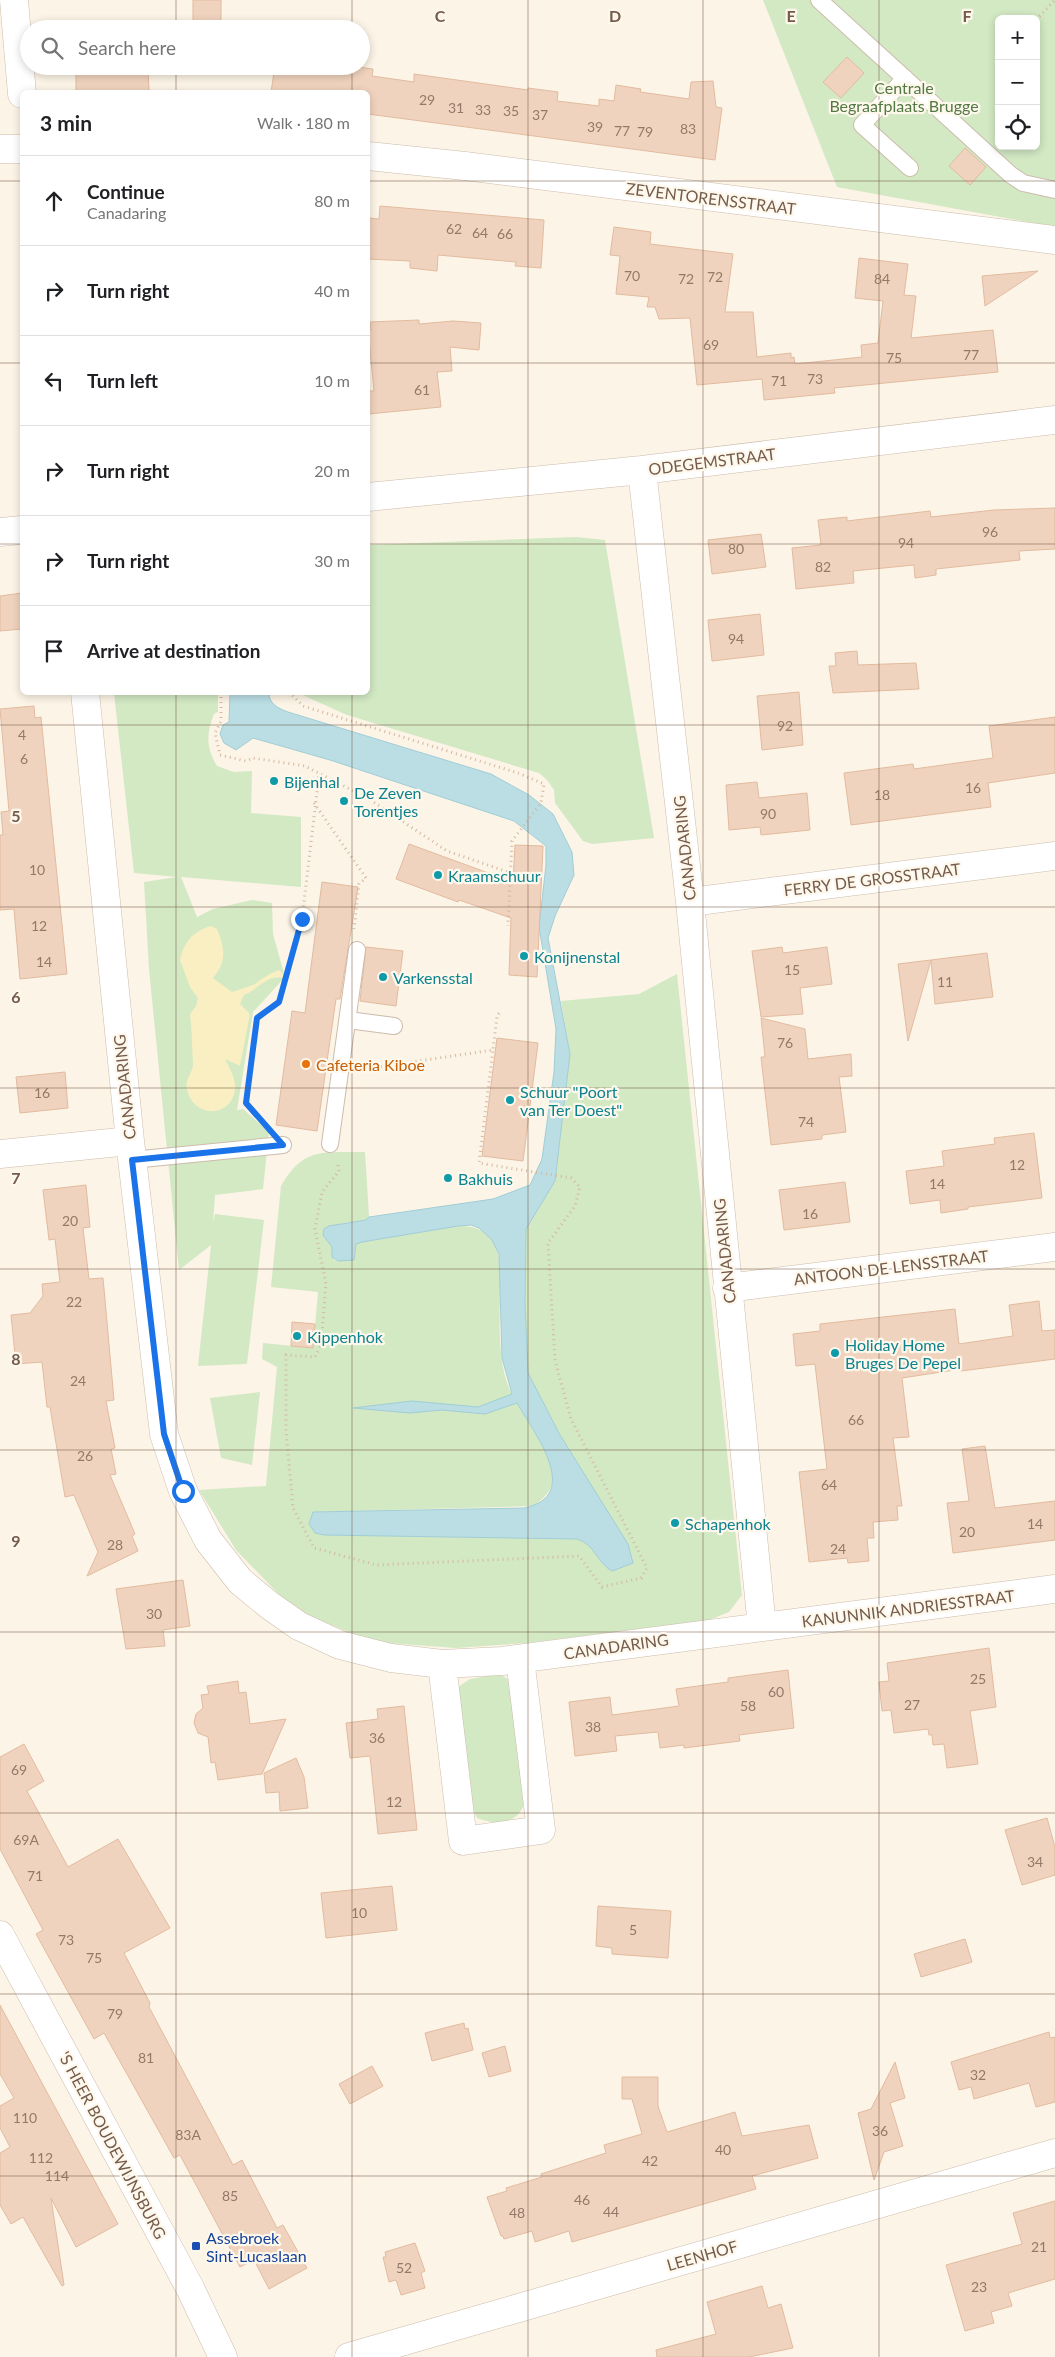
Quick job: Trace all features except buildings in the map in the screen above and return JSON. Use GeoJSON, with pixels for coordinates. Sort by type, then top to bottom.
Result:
{"type":"FeatureCollection","features":[{"type":"Feature","properties":{"kind":"street"},"geometry":{"type":"LineString","coordinates":[[14,0],[20,70]]}},
{"type":"Feature","properties":{"kind":"street"},"geometry":{"type":"LineString","coordinates":[[20,75],[22,90]]}},
{"type":"Feature","properties":{"kind":"street"},"geometry":{"type":"LineString","coordinates":[[0,149],[20,149]]}},
{"type":"Feature","properties":{"kind":"street","name":"ZEVENTORENSSTRAAT"},"geometry":{"type":"LineString","coordinates":[[370,156],[465,166],[1055,240]]}},
{"type":"Feature","properties":{"kind":"street","name":"ODEGEMSTRAAT"},"geometry":{"type":"LineString","coordinates":[[370,497],[642,470],[1055,420]]}},
{"type":"Feature","properties":{"kind":"street","name":"CANADARING"},"geometry":{"type":"LineString","coordinates":[[85,695],[131,1150],[164,1434],[183,1491],[208,1540],[240,1581],[299,1626],[340,1645],[391,1658],[442,1664],[520,1659],[762,1627],[690,902],[642,470]]}},
{"type":"Feature","properties":{"kind":"street"},"geometry":{"type":"LineString","coordinates":[[0,532],[20,530]]}},
{"type":"Feature","properties":{"kind":"street","name":"FERRY DE GROSSTRAAT"},"geometry":{"type":"LineString","coordinates":[[690,902],[1055,856]]}},
{"type":"Feature","properties":{"kind":"street"},"geometry":{"type":"LineString","coordinates":[[0,1154],[131,1150]]}},
{"type":"Feature","properties":{"kind":"street","name":"ANTOON DE LENSSTRAAT"},"geometry":{"type":"LineString","coordinates":[[727,1288],[1055,1247]]}},
{"type":"Feature","properties":{"kind":"street","name":"KANUNNIK ANDRIESSTRAAT"},"geometry":{"type":"LineString","coordinates":[[762,1627],[1055,1589]]}},
{"type":"Feature","properties":{"kind":"street"},"geometry":{"type":"LineString","coordinates":[[442,1664],[463,1841],[541,1830],[520,1659]]}},
{"type":"Feature","properties":{"kind":"street","name":"'S HEER BOUDEWIJNSBURG"},"geometry":{"type":"LineString","coordinates":[[0,1935],[190,2288],[223,2357]]}},
{"type":"Feature","properties":{"kind":"street","name":"LEENHOF"},"geometry":{"type":"LineString","coordinates":[[349,2357],[1055,2153]]}},
{"type":"Feature","properties":{"kind":"lane"},"geometry":{"type":"LineString","coordinates":[[819,0],[1011,175],[1023,183],[1055,190]]}},
{"type":"Feature","properties":{"kind":"lane"},"geometry":{"type":"LineString","coordinates":[[905,78],[862,125],[910,168]]}},
{"type":"Feature","properties":{"kind":"lane"},"geometry":{"type":"LineString","coordinates":[[330,1144],[357,950]]}},
{"type":"Feature","properties":{"kind":"lane"},"geometry":{"type":"LineString","coordinates":[[348,1020],[394,1026]]}},
{"type":"Feature","properties":{"kind":"lane"},"geometry":{"type":"LineString","coordinates":[[131,1150],[283,1145]]}},
{"type":"Feature","properties":{"kind":"path"},"geometry":{"type":"LineString","coordinates":[[1040,16],[1055,0]]}},
{"type":"Feature","properties":{"kind":"path"},"geometry":{"type":"LineString","coordinates":[[221,695],[221,721],[215,733],[220,755],[246,761],[253,758],[305,766],[319,775],[369,799],[447,851],[511,873]]}},
{"type":"Feature","properties":{"kind":"path"},"geometry":{"type":"LineString","coordinates":[[292,695],[303,706],[518,773],[544,784],[541,803],[520,828],[512,842],[508,926]]}},
{"type":"Feature","properties":{"kind":"path"},"geometry":{"type":"LineString","coordinates":[[283,1145],[246,1103],[257,1018],[279,1002],[302,919],[314,803],[319,775]]}},
{"type":"Feature","properties":{"kind":"path"},"geometry":{"type":"LineString","coordinates":[[314,803],[366,878],[360,884],[353,936],[352,944],[357,950]]}},
{"type":"Feature","properties":{"kind":"path"},"geometry":{"type":"LineString","coordinates":[[338,1162],[338,1171],[322,1192],[315,1229],[326,1284],[321,1345],[315,1356],[286,1355],[286,1430],[293,1508],[314,1548],[376,1565],[579,1556],[602,1587],[641,1578],[648,1568],[571,1419],[555,1360],[548,1243],[574,1206],[580,1187],[571,1178],[556,1174],[479,1163],[497,1016],[500,1012]]}},
{"type":"Feature","properties":{"kind":"path"},"geometry":{"type":"LineString","coordinates":[[371,1068],[493,1050]]}},
{"type":"Feature","properties":{"kind":"green space","name":"Centrale Begraafplaats Brugge"},"geometry":{"type":"Polygon","coordinates":[[[763,0],[1055,0],[1055,227],[837,187],[763,0]]]}},
{"type":"Feature","properties":{"kind":"green space"},"geometry":{"type":"Polygon","coordinates":[[[576,537],[605,540],[654,838],[592,844],[583,841],[555,803],[554,790],[539,773],[347,715],[302,695],[370,695],[370,545],[576,537]]]}},
{"type":"Feature","properties":{"kind":"green space"},"geometry":{"type":"Polygon","coordinates":[[[114,695],[218,695],[218,712],[214,714],[211,721],[208,740],[217,766],[234,772],[252,771],[251,813],[301,817],[301,887],[181,877],[197,917],[213,909],[252,900],[272,903],[273,934],[285,977],[253,1012],[237,1110],[243,1109],[269,1132],[263,1189],[215,1195],[213,1223],[215,1214],[264,1220],[247,1364],[198,1366],[211,1245],[179,1270],[149,969],[144,882],[177,877],[134,873],[114,695]]]}},
{"type":"Feature","properties":{"kind":"green space"},"geometry":{"type":"Polygon","coordinates":[[[677,974],[742,1595],[729,1612],[709,1620],[527,1643],[456,1648],[374,1642],[294,1610],[236,1550],[199,1490],[266,1486],[277,1367],[262,1359],[263,1343],[313,1348],[318,1292],[271,1287],[281,1186],[298,1164],[316,1154],[365,1152],[369,1217],[366,1220],[344,1223],[323,1235],[332,1247],[334,1260],[338,1261],[355,1255],[356,1244],[362,1242],[458,1226],[467,1226],[483,1231],[493,1242],[499,1257],[500,1266],[500,1344],[505,1375],[509,1388],[547,1454],[553,1478],[548,1492],[533,1506],[313,1512],[315,1533],[577,1539],[591,1545],[602,1563],[560,1435],[528,1373],[525,1305],[526,1229],[555,1181],[570,1054],[561,1001],[639,994],[677,974]]]}},
{"type":"Feature","properties":{"kind":"green space"},"geometry":{"type":"Polygon","coordinates":[[[260,1392],[252,1465],[221,1458],[210,1398],[260,1392]]]}},
{"type":"Feature","properties":{"kind":"green space"},"geometry":{"type":"Polygon","coordinates":[[[499,1674],[511,1681],[524,1804],[521,1811],[511,1820],[491,1822],[477,1818],[472,1806],[458,1687],[470,1679],[499,1674]]]}},
{"type":"Feature","properties":{"kind":"sand"},"geometry":{"type":"Polygon","coordinates":[[[211,926],[217,929],[223,949],[221,966],[213,978],[232,992],[255,984],[279,970],[285,975],[282,978],[271,979],[244,995],[240,1004],[250,1014],[240,1066],[225,1059],[234,1081],[233,1098],[228,1105],[213,1111],[197,1106],[191,1099],[186,1086],[193,1064],[190,1014],[196,1006],[198,998],[190,987],[180,960],[190,938],[199,931],[211,926]]]}},
{"type":"Feature","properties":{"kind":"water"},"geometry":{"type":"Polygon","coordinates":[[[230,695],[269,695],[272,703],[288,712],[491,774],[529,795],[553,814],[572,852],[574,875],[555,916],[548,938],[570,1054],[555,1181],[526,1229],[525,1305],[528,1373],[560,1435],[628,1544],[633,1563],[612,1571],[607,1568],[588,1545],[577,1539],[324,1535],[315,1533],[309,1524],[313,1512],[524,1508],[542,1501],[550,1490],[552,1477],[549,1461],[542,1445],[517,1403],[485,1414],[442,1410],[410,1413],[353,1408],[412,1401],[478,1407],[512,1394],[502,1358],[499,1254],[492,1240],[479,1228],[471,1225],[458,1226],[362,1242],[356,1244],[354,1260],[338,1261],[332,1257],[332,1247],[323,1235],[324,1229],[329,1226],[366,1220],[369,1217],[493,1199],[530,1185],[542,1159],[554,1072],[556,1029],[539,927],[546,865],[546,846],[514,821],[330,760],[253,738],[236,750],[224,743],[220,734],[223,725],[229,722],[230,695]]]}},
{"type":"Feature","properties":{"kind":"place","name":"Bijenhal"},"geometry":{"type":"Point","coordinates":[274,781]}},
{"type":"Feature","properties":{"kind":"place","name":"De Zeven Torentjes"},"geometry":{"type":"Point","coordinates":[344,801]}},
{"type":"Feature","properties":{"kind":"place","name":"Kraamschuur"},"geometry":{"type":"Point","coordinates":[438,875]}},
{"type":"Feature","properties":{"kind":"place","name":"Konijnenstal"},"geometry":{"type":"Point","coordinates":[524,956]}},
{"type":"Feature","properties":{"kind":"place","name":"Varkensstal"},"geometry":{"type":"Point","coordinates":[383,977]}},
{"type":"Feature","properties":{"kind":"place","name":"Cafeteria Kiboe"},"geometry":{"type":"Point","coordinates":[306,1064]}},
{"type":"Feature","properties":{"kind":"place","name":"Schuur \"Poort van Ter Doest\""},"geometry":{"type":"Point","coordinates":[510,1100]}},
{"type":"Feature","properties":{"kind":"place","name":"Bakhuis"},"geometry":{"type":"Point","coordinates":[448,1178]}},
{"type":"Feature","properties":{"kind":"place","name":"Kippenhok"},"geometry":{"type":"Point","coordinates":[297,1336]}},
{"type":"Feature","properties":{"kind":"place","name":"Holiday Home Bruges De Pepel"},"geometry":{"type":"Point","coordinates":[835,1353]}},
{"type":"Feature","properties":{"kind":"place","name":"Schapenhok"},"geometry":{"type":"Point","coordinates":[675,1523]}},
{"type":"Feature","properties":{"kind":"place","name":"Assebroek Sint-Lucaslaan"},"geometry":{"type":"Point","coordinates":[196,2246]}},
{"type":"Feature","properties":{"kind":"route"},"geometry":{"type":"LineString","coordinates":[[183,1491],[164,1434],[132,1160],[283,1145],[246,1103],[257,1018],[279,1002],[302,919]]}}]}
